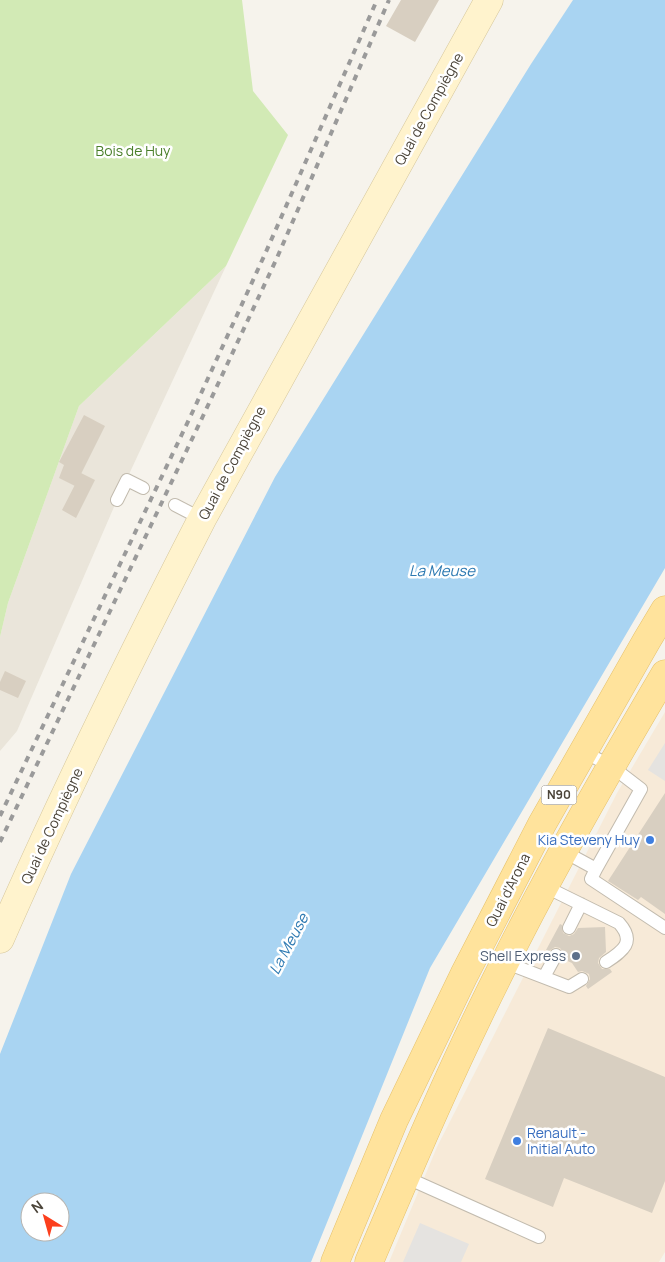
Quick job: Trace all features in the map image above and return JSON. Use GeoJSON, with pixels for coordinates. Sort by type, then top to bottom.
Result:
{"type":"FeatureCollection","features":[{"type":"Feature","properties":{"kind":"main road","name":"Quai de Compiègne"},"geometry":{"type":"LineString","coordinates":[[0,939],[46,835],[159,602],[202,519],[489,0]]}},
{"type":"Feature","properties":{"kind":"main road","name":"Quai d'Arona"},"geometry":{"type":"LineString","coordinates":[[336,1262],[394,1120],[464,975],[542,824],[663,617]]}},
{"type":"Feature","properties":{"kind":"main road","name":"N90"},"geometry":{"type":"LineString","coordinates":[[369,1262],[440,1096],[504,962],[563,851],[665,674]]}},
{"type":"Feature","properties":{"kind":"lane"},"geometry":{"type":"LineString","coordinates":[[117,500],[127,480],[143,488]]}},
{"type":"Feature","properties":{"kind":"lane"},"geometry":{"type":"LineString","coordinates":[[176,505],[202,519]]}},
{"type":"Feature","properties":{"kind":"lane"},"geometry":{"type":"LineString","coordinates":[[584,752],[611,766],[641,789],[591,879],[665,928]]}},
{"type":"Feature","properties":{"kind":"lane"},"geometry":{"type":"LineString","coordinates":[[563,851],[596,869]]}},
{"type":"Feature","properties":{"kind":"lane"},"geometry":{"type":"LineString","coordinates":[[544,886],[619,923],[625,930],[626,946],[620,953],[606,962]]}},
{"type":"Feature","properties":{"kind":"lane"},"geometry":{"type":"LineString","coordinates":[[569,928],[581,904]]}},
{"type":"Feature","properties":{"kind":"lane"},"geometry":{"type":"LineString","coordinates":[[544,978],[556,955]]}},
{"type":"Feature","properties":{"kind":"lane"},"geometry":{"type":"LineString","coordinates":[[504,962],[569,987],[582,979]]}},
{"type":"Feature","properties":{"kind":"lane"},"geometry":{"type":"LineString","coordinates":[[464,975],[492,988]]}},
{"type":"Feature","properties":{"kind":"lane"},"geometry":{"type":"LineString","coordinates":[[406,1177],[539,1237]]}},
{"type":"Feature","properties":{"kind":"lane"},"geometry":{"type":"LineString","coordinates":[[364,1193],[393,1206]]}},
{"type":"Feature","properties":{"kind":"shaded area"},"geometry":{"type":"Polygon","coordinates":[[[226,266],[117,500],[17,731],[0,751],[0,637],[8,603],[79,406],[226,266]]]}},
{"type":"Feature","properties":{"kind":"shaded area"},"geometry":{"type":"Polygon","coordinates":[[[665,712],[665,1252],[659,1262],[389,1262],[437,1147],[617,793],[665,712]]]}},
{"type":"Feature","properties":{"kind":"shaded area"},"geometry":{"type":"Polygon","coordinates":[[[665,743],[665,781],[648,770],[665,743]]]}},
{"type":"Feature","properties":{"kind":"shaded area"},"geometry":{"type":"Polygon","coordinates":[[[420,1223],[469,1244],[461,1262],[403,1262],[420,1223]]]}},
{"type":"Feature","properties":{"kind":"green space","name":"Bois de Huy"},"geometry":{"type":"Polygon","coordinates":[[[0,0],[242,0],[253,91],[288,135],[226,266],[79,406],[8,603],[0,637],[0,0]]]}},
{"type":"Feature","properties":{"kind":"water","name":"La Meuse"},"geometry":{"type":"Polygon","coordinates":[[[573,0],[665,0],[665,568],[430,968],[311,1262],[0,1262],[0,1054],[71,874],[275,477],[531,64],[573,0]]]}},
{"type":"Feature","properties":{"kind":"building"},"geometry":{"type":"Polygon","coordinates":[[[401,0],[439,0],[415,42],[386,26],[401,0]]]}},
{"type":"Feature","properties":{"kind":"building"},"geometry":{"type":"Polygon","coordinates":[[[84,415],[105,426],[75,486],[59,478],[64,465],[59,462],[84,415]]]}},
{"type":"Feature","properties":{"kind":"building"},"geometry":{"type":"Polygon","coordinates":[[[81,473],[95,480],[76,518],[62,510],[81,473]]]}},
{"type":"Feature","properties":{"kind":"building"},"geometry":{"type":"Polygon","coordinates":[[[5,671],[26,681],[18,698],[0,690],[0,682],[5,671]]]}},
{"type":"Feature","properties":{"kind":"building","name":"Kia Steveny Huy"},"geometry":{"type":"Polygon","coordinates":[[[665,793],[665,914],[641,897],[638,900],[608,881],[665,793]]]}},
{"type":"Feature","properties":{"kind":"building"},"geometry":{"type":"Polygon","coordinates":[[[560,924],[562,925],[563,933],[569,936],[574,934],[578,928],[605,927],[606,952],[599,958],[598,963],[602,969],[610,969],[612,972],[588,989],[586,986],[590,979],[589,974],[582,971],[578,972],[572,963],[563,959],[564,954],[560,948],[555,947],[549,951],[546,950],[560,924]]]}},
{"type":"Feature","properties":{"kind":"building"},"geometry":{"type":"Polygon","coordinates":[[[548,1028],[665,1077],[665,1181],[652,1213],[564,1178],[553,1207],[485,1179],[548,1028]]]}},
{"type":"Feature","properties":{"kind":"railway"},"geometry":{"type":"LineString","coordinates":[[0,816],[193,411],[265,254],[377,0]]}},
{"type":"Feature","properties":{"kind":"railway"},"geometry":{"type":"LineString","coordinates":[[0,842],[276,260],[389,0]]}},
{"type":"Feature","properties":{"kind":"place","name":"Kia Steveny Huy"},"geometry":{"type":"Point","coordinates":[650,840]}},
{"type":"Feature","properties":{"kind":"place","name":"Shell Express"},"geometry":{"type":"Point","coordinates":[576,956]}},
{"type":"Feature","properties":{"kind":"place","name":"Renault - Initial Auto"},"geometry":{"type":"Point","coordinates":[517,1141]}}]}
